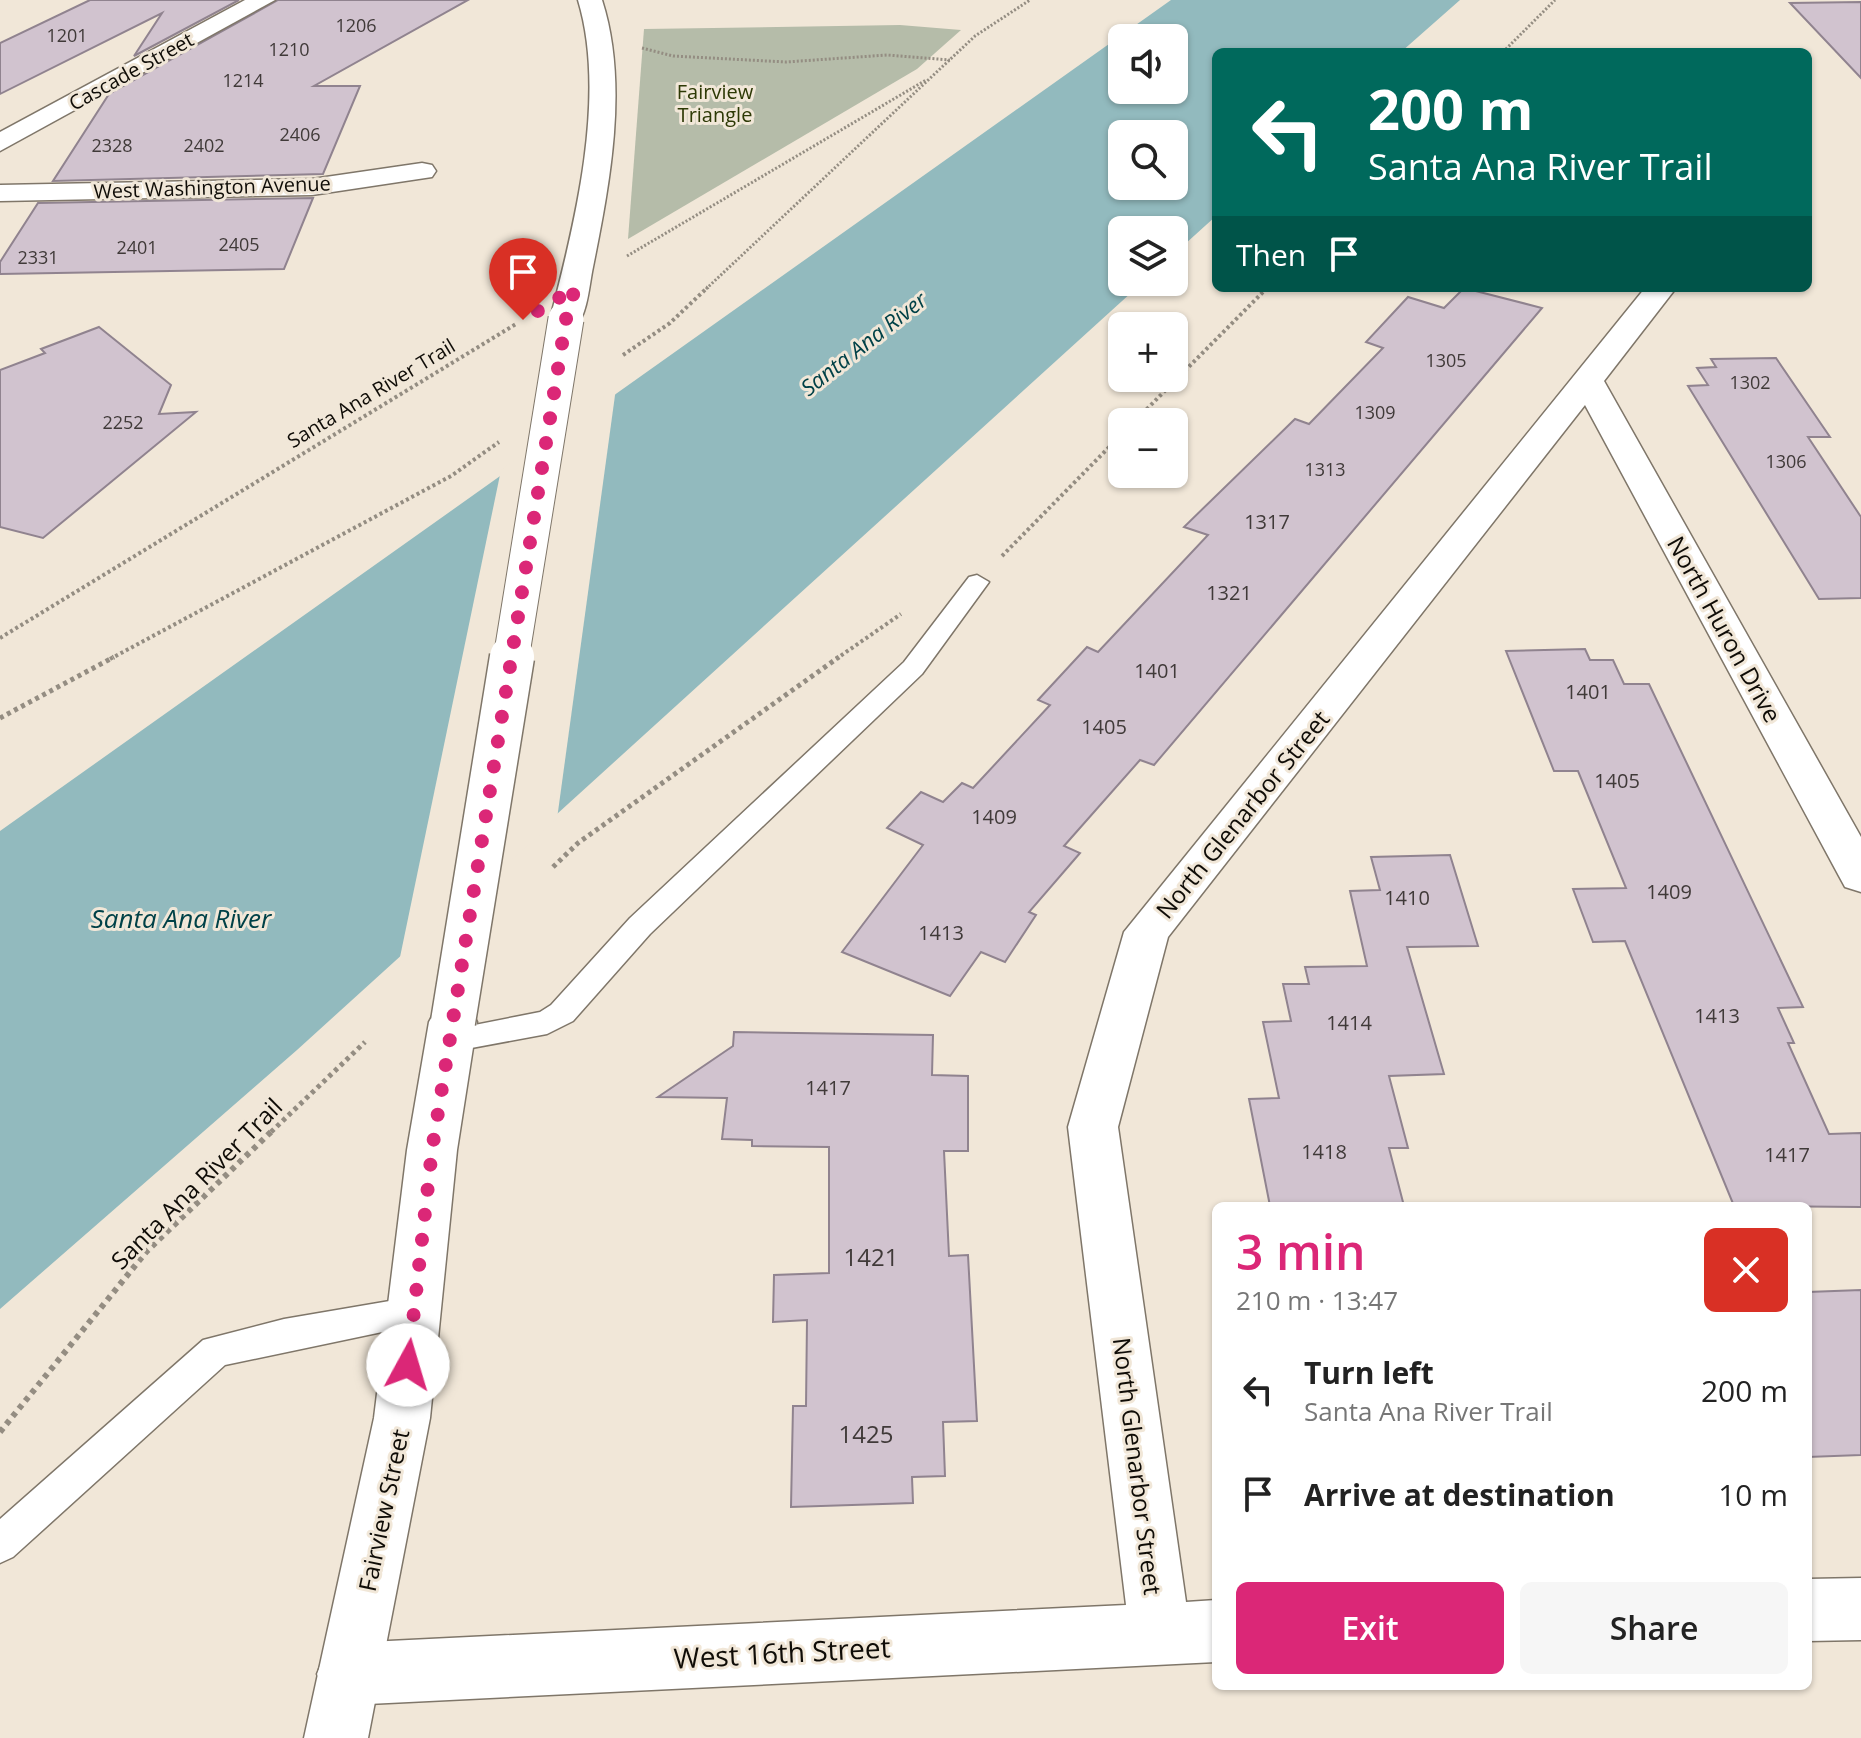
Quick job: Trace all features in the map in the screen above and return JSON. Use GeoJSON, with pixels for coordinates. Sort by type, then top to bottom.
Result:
{"type":"FeatureCollection","features":[{"type":"Feature","properties":{"kind":"street","name":"Cascade Street"},"geometry":{"type":"LineString","coordinates":[[0,143],[263,0]]}},
{"type":"Feature","properties":{"kind":"street","name":"Fairview Street"},"geometry":{"type":"LineString","coordinates":[[336,1738],[402,1418],[432,1150],[601,130],[598,37],[590,0]]}},
{"type":"Feature","properties":{"kind":"street","name":"West Washington Avenue"},"geometry":{"type":"LineString","coordinates":[[0,193],[312,187],[422,171]]}},
{"type":"Feature","properties":{"kind":"street","name":"North Glenarbor Street"},"geometry":{"type":"LineString","coordinates":[[1188,1632],[1093,1127],[1147,932],[1658,292]]}},
{"type":"Feature","properties":{"kind":"street","name":"North Huron Drive"},"geometry":{"type":"LineString","coordinates":[[1589,382],[1861,876]]}},
{"type":"Feature","properties":{"kind":"street"},"geometry":{"type":"LineString","coordinates":[[1812,1610],[1861,1609]]}},
{"type":"Feature","properties":{"kind":"street","name":"West 16th Street"},"geometry":{"type":"LineString","coordinates":[[348,1674],[1188,1632]]}},
{"type":"Feature","properties":{"kind":"lane"},"geometry":{"type":"LineString","coordinates":[[452,1031],[547,1022],[562,1013],[640,926],[913,668],[977,582]]}},
{"type":"Feature","properties":{"kind":"lane"},"geometry":{"type":"LineString","coordinates":[[0,1544],[215,1351],[413,1312]]}},
{"type":"Feature","properties":{"kind":"path","name":"Santa Ana River Trail"},"geometry":{"type":"LineString","coordinates":[[623,355],[670,323],[975,36],[1030,0]]}},
{"type":"Feature","properties":{"kind":"path"},"geometry":{"type":"LineString","coordinates":[[1507,48],[1555,0]]}},
{"type":"Feature","properties":{"kind":"path"},"geometry":{"type":"LineString","coordinates":[[598,37],[673,56],[786,62],[887,55],[950,60]]}},
{"type":"Feature","properties":{"kind":"path","name":"Santa Ana River Trail"},"geometry":{"type":"LineString","coordinates":[[0,638],[571,304],[926,80]]}},
{"type":"Feature","properties":{"kind":"path"},"geometry":{"type":"LineString","coordinates":[[1148,408],[1263,292]]}},
{"type":"Feature","properties":{"kind":"path"},"geometry":{"type":"LineString","coordinates":[[0,718],[451,476],[500,441]]}},
{"type":"Feature","properties":{"kind":"path"},"geometry":{"type":"LineString","coordinates":[[553,867],[578,843],[740,725],[906,611],[977,582],[1108,448]]}},
{"type":"Feature","properties":{"kind":"path","name":"Santa Ana River Trail"},"geometry":{"type":"LineString","coordinates":[[0,1432],[147,1251],[365,1042]]}},
{"type":"Feature","properties":{"kind":"green space","name":"Fairview Triangle"},"geometry":{"type":"Polygon","coordinates":[[[900,25],[961,30],[917,69],[628,239],[644,29],[900,25]]]}},
{"type":"Feature","properties":{"kind":"water","name":"Santa Ana River"},"geometry":{"type":"Polygon","coordinates":[[[1171,0],[1460,0],[1406,48],[1212,48],[1212,220],[1188,241],[1188,216],[1108,216],[1108,296],[1128,296],[297,1050],[0,1309],[0,831],[1108,45],[1108,104],[1188,104],[1188,24],[1137,24],[1171,0]]]}},
{"type":"Feature","properties":{"kind":"pier"},"geometry":{"type":"Polygon","coordinates":[[[616,388],[557,819],[399,962],[501,470],[616,388]]]}},
{"type":"Feature","properties":{"kind":"building"},"geometry":{"type":"Polygon","coordinates":[[[90,0],[239,0],[134,56],[162,13],[0,94],[0,43],[90,0]]]}},
{"type":"Feature","properties":{"kind":"building"},"geometry":{"type":"Polygon","coordinates":[[[278,0],[468,0],[314,86],[360,86],[323,174],[53,181],[109,94],[278,0]]]}},
{"type":"Feature","properties":{"kind":"building"},"geometry":{"type":"Polygon","coordinates":[[[1861,2],[1861,78],[1790,3],[1861,2]]]}},
{"type":"Feature","properties":{"kind":"building"},"geometry":{"type":"Polygon","coordinates":[[[313,198],[284,269],[0,274],[0,262],[38,203],[313,198]]]}},
{"type":"Feature","properties":{"kind":"building"},"geometry":{"type":"Polygon","coordinates":[[[1460,292],[1480,292],[1542,308],[1154,765],[1140,760],[1064,846],[1080,853],[1029,912],[1036,915],[1005,962],[981,952],[950,996],[842,952],[923,845],[887,828],[921,792],[943,802],[962,783],[973,788],[1050,705],[1038,700],[1087,647],[1098,652],[1208,535],[1184,527],[1295,419],[1309,424],[1383,348],[1366,342],[1408,297],[1444,308],[1460,292]]]}},
{"type":"Feature","properties":{"kind":"building"},"geometry":{"type":"Polygon","coordinates":[[[99,327],[171,385],[159,414],[196,412],[43,538],[0,527],[0,370],[45,353],[41,349],[99,327]]]}},
{"type":"Feature","properties":{"kind":"building"},"geometry":{"type":"Polygon","coordinates":[[[1776,358],[1830,437],[1808,437],[1861,517],[1861,598],[1819,599],[1688,386],[1708,385],[1697,368],[1716,367],[1711,359],[1776,358]]]}},
{"type":"Feature","properties":{"kind":"building"},"geometry":{"type":"Polygon","coordinates":[[[1585,649],[1590,660],[1613,660],[1624,684],[1649,684],[1803,1007],[1778,1008],[1794,1043],[1788,1043],[1829,1134],[1861,1133],[1861,1207],[1812,1207],[1812,1202],[1732,1202],[1625,941],[1593,942],[1573,889],[1626,888],[1578,771],[1554,771],[1506,651],[1585,649]]]}},
{"type":"Feature","properties":{"kind":"building"},"geometry":{"type":"Polygon","coordinates":[[[1450,855],[1478,946],[1407,947],[1444,1074],[1389,1076],[1408,1148],[1389,1148],[1403,1202],[1269,1202],[1249,1099],[1279,1098],[1263,1022],[1291,1021],[1283,984],[1309,984],[1305,967],[1367,966],[1350,891],[1380,890],[1371,857],[1450,855]]]}},
{"type":"Feature","properties":{"kind":"building"},"geometry":{"type":"Polygon","coordinates":[[[734,1032],[933,1035],[932,1075],[968,1076],[968,1151],[944,1151],[949,1256],[968,1255],[977,1421],[943,1422],[945,1476],[912,1477],[913,1503],[791,1507],[793,1406],[806,1406],[807,1320],[773,1322],[774,1275],[829,1273],[829,1147],[752,1146],[752,1140],[722,1139],[727,1098],[658,1097],[733,1046],[734,1032]]]}},
{"type":"Feature","properties":{"kind":"building"},"geometry":{"type":"Polygon","coordinates":[[[1861,1290],[1861,1455],[1812,1457],[1812,1292],[1861,1290]]]}},
{"type":"Feature","properties":{"kind":"route"},"geometry":{"type":"LineString","coordinates":[[408,1365],[432,1150],[566,319],[575,288],[523,320]]}}]}
